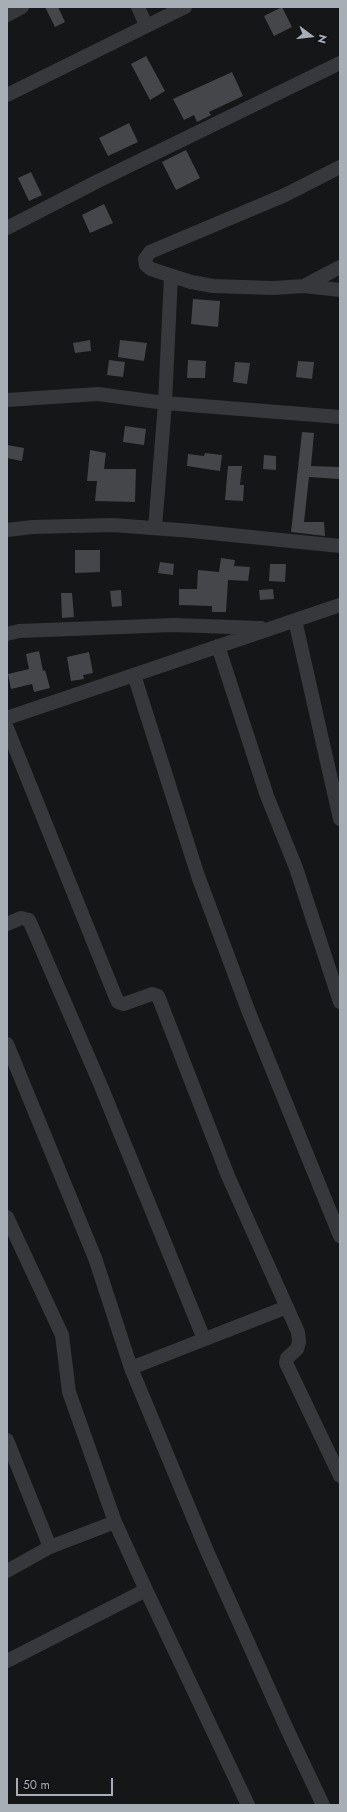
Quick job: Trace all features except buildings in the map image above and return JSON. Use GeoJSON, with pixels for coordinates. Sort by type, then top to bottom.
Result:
{"type":"FeatureCollection","features":[{"type":"Feature","properties":{"kind":"street"},"geometry":{"type":"LineString","coordinates":[[7,16],[22,7]]}},
{"type":"Feature","properties":{"kind":"street"},"geometry":{"type":"LineString","coordinates":[[138,7],[146,25]]}},
{"type":"Feature","properties":{"kind":"street"},"geometry":{"type":"LineString","coordinates":[[7,95],[185,7]]}},
{"type":"Feature","properties":{"kind":"street"},"geometry":{"type":"LineString","coordinates":[[7,228],[154,153],[340,63]]}},
{"type":"Feature","properties":{"kind":"street"},"geometry":{"type":"LineString","coordinates":[[340,167],[285,195],[150,252],[145,259],[146,265],[151,269],[171,276],[213,286],[274,288],[304,286],[340,290]]}},
{"type":"Feature","properties":{"kind":"street"},"geometry":{"type":"LineString","coordinates":[[304,286],[340,267]]}},
{"type":"Feature","properties":{"kind":"street"},"geometry":{"type":"LineString","coordinates":[[155,528],[165,403],[171,276]]}},
{"type":"Feature","properties":{"kind":"street"},"geometry":{"type":"LineString","coordinates":[[7,400],[98,394],[165,403],[340,417]]}},
{"type":"Feature","properties":{"kind":"street"},"geometry":{"type":"LineString","coordinates":[[7,530],[32,527],[113,525],[340,546]]}},
{"type":"Feature","properties":{"kind":"street"},"geometry":{"type":"LineString","coordinates":[[7,718],[340,605]]}},
{"type":"Feature","properties":{"kind":"street"},"geometry":{"type":"LineString","coordinates":[[295,620],[335,771],[340,819]]}},
{"type":"Feature","properties":{"kind":"street"},"geometry":{"type":"LineString","coordinates":[[7,634],[19,631],[174,625],[270,629]]}},
{"type":"Feature","properties":{"kind":"street"},"geometry":{"type":"LineString","coordinates":[[218,646],[267,796],[296,868],[340,1002]]}},
{"type":"Feature","properties":{"kind":"street"},"geometry":{"type":"LineString","coordinates":[[134,675],[198,876],[251,1018],[340,1236]]}},
{"type":"Feature","properties":{"kind":"street"},"geometry":{"type":"LineString","coordinates":[[7,728],[118,1002],[124,1004],[152,994],[158,996],[228,1176],[300,1338],[296,1349],[287,1358],[286,1363],[340,1476]]}},
{"type":"Feature","properties":{"kind":"street"},"geometry":{"type":"LineString","coordinates":[[7,924],[21,918],[29,920],[101,1086],[204,1339]]}},
{"type":"Feature","properties":{"kind":"street"},"geometry":{"type":"LineString","coordinates":[[7,1044],[95,1258],[132,1368],[207,1551],[323,1805]]}},
{"type":"Feature","properties":{"kind":"street"},"geometry":{"type":"LineString","coordinates":[[7,1217],[62,1335],[69,1392],[115,1522],[248,1805]]}},
{"type":"Feature","properties":{"kind":"street"},"geometry":{"type":"LineString","coordinates":[[132,1368],[287,1307]]}},
{"type":"Feature","properties":{"kind":"street"},"geometry":{"type":"LineString","coordinates":[[7,1440],[50,1547]]}},
{"type":"Feature","properties":{"kind":"street"},"geometry":{"type":"LineString","coordinates":[[7,1571],[50,1547],[115,1522]]}},
{"type":"Feature","properties":{"kind":"street"},"geometry":{"type":"LineString","coordinates":[[7,1661],[146,1590]]}}]}
